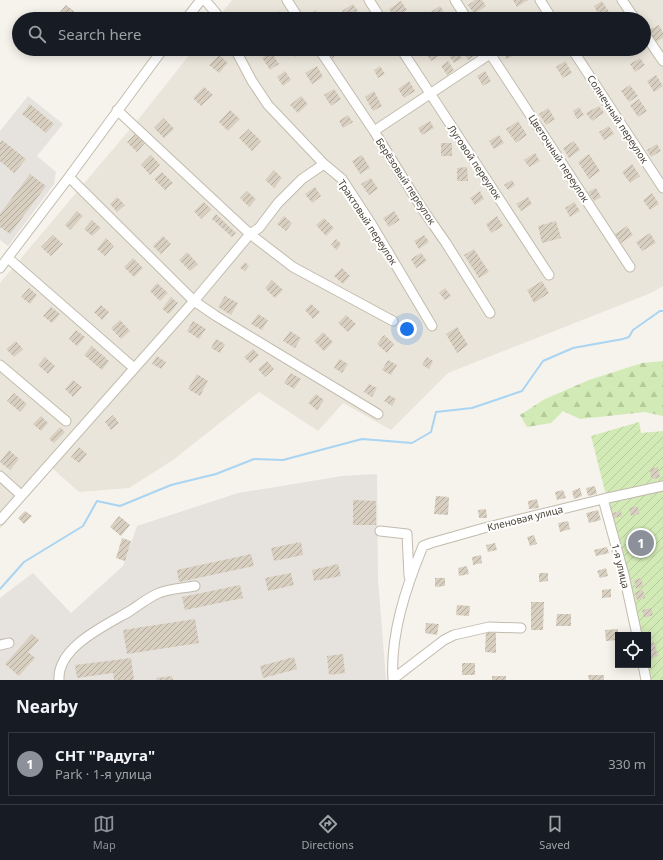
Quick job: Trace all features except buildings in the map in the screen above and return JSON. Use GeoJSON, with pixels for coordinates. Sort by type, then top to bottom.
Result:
{"type":"FeatureCollection","features":[{"type":"Feature","properties":{"kind":"street"},"geometry":{"type":"LineString","coordinates":[[192,12],[201,0]]}},
{"type":"Feature","properties":{"kind":"street"},"geometry":{"type":"LineString","coordinates":[[205,0],[215,12]]}},
{"type":"Feature","properties":{"kind":"street"},"geometry":{"type":"LineString","coordinates":[[287,0],[295,12]]}},
{"type":"Feature","properties":{"kind":"street"},"geometry":{"type":"LineString","coordinates":[[369,0],[377,12]]}},
{"type":"Feature","properties":{"kind":"street"},"geometry":{"type":"LineString","coordinates":[[455,0],[463,12]]}},
{"type":"Feature","properties":{"kind":"street"},"geometry":{"type":"LineString","coordinates":[[540,0],[548,12]]}},
{"type":"Feature","properties":{"kind":"street"},"geometry":{"type":"LineString","coordinates":[[622,0],[630,12]]}},
{"type":"Feature","properties":{"kind":"street"},"geometry":{"type":"LineString","coordinates":[[651,43],[663,61]]}},
{"type":"Feature","properties":{"kind":"street"},"geometry":{"type":"LineString","coordinates":[[0,268],[158,56]]}},
{"type":"Feature","properties":{"kind":"street","name":"Трактовый переулок"},"geometry":{"type":"LineString","coordinates":[[239,56],[252,81],[268,105],[324,164],[342,179],[372,225],[432,326]]}},
{"type":"Feature","properties":{"kind":"street","name":"Берёзовый переулок"},"geometry":{"type":"LineString","coordinates":[[324,56],[374,131],[490,313]]}},
{"type":"Feature","properties":{"kind":"street","name":"Луговой переулок"},"geometry":{"type":"LineString","coordinates":[[406,56],[549,274]]}},
{"type":"Feature","properties":{"kind":"street"},"geometry":{"type":"LineString","coordinates":[[374,131],[430,94],[482,56]]}},
{"type":"Feature","properties":{"kind":"street","name":"Цветочный переулок"},"geometry":{"type":"LineString","coordinates":[[492,56],[630,267]]}},
{"type":"Feature","properties":{"kind":"street","name":"Солнечный переулок"},"geometry":{"type":"LineString","coordinates":[[577,56],[663,188]]}},
{"type":"Feature","properties":{"kind":"street"},"geometry":{"type":"LineString","coordinates":[[117,110],[250,234],[293,267],[393,321]]}},
{"type":"Feature","properties":{"kind":"street"},"geometry":{"type":"LineString","coordinates":[[0,520],[194,301],[250,234],[259,228],[278,203],[302,179],[324,164]]}},
{"type":"Feature","properties":{"kind":"street"},"geometry":{"type":"LineString","coordinates":[[69,177],[194,301],[216,316],[378,414]]}},
{"type":"Feature","properties":{"kind":"street"},"geometry":{"type":"LineString","coordinates":[[8,258],[134,368]]}},
{"type":"Feature","properties":{"kind":"street"},"geometry":{"type":"LineString","coordinates":[[0,364],[66,421]]}},
{"type":"Feature","properties":{"kind":"street"},"geometry":{"type":"LineString","coordinates":[[0,476],[21,495]]}},
{"type":"Feature","properties":{"kind":"street","name":"Кленовая улица"},"geometry":{"type":"LineString","coordinates":[[409,579],[423,546],[431,542],[603,498],[663,486]]}},
{"type":"Feature","properties":{"kind":"street","name":"1-я улица"},"geometry":{"type":"LineString","coordinates":[[603,498],[624,575],[636,632]]}},
{"type":"Feature","properties":{"kind":"street"},"geometry":{"type":"LineString","coordinates":[[380,531],[407,534],[409,579],[394,643],[392,669],[393,680]]}},
{"type":"Feature","properties":{"kind":"street"},"geometry":{"type":"LineString","coordinates":[[59,680],[62,663],[72,649],[85,637],[159,592],[195,586]]}},
{"type":"Feature","properties":{"kind":"street"},"geometry":{"type":"LineString","coordinates":[[393,680],[444,640],[454,635],[489,627],[521,628]]}},
{"type":"Feature","properties":{"kind":"street"},"geometry":{"type":"LineString","coordinates":[[644,668],[646,680]]}},
{"type":"Feature","properties":{"kind":"shaded area"},"geometry":{"type":"Polygon","coordinates":[[[232,0],[663,0],[663,286],[651,293],[448,373],[391,430],[343,403],[318,431],[259,392],[173,460],[129,488],[79,492],[52,468],[0,529],[0,283],[141,116],[188,56],[651,56],[651,12],[223,12],[232,0]]]}},
{"type":"Feature","properties":{"kind":"shaded area"},"geometry":{"type":"Polygon","coordinates":[[[28,96],[63,124],[37,156],[56,172],[54,184],[8,246],[0,240],[0,131],[28,96]]]}},
{"type":"Feature","properties":{"kind":"shaded area"},"geometry":{"type":"Polygon","coordinates":[[[377,474],[378,579],[386,680],[0,680],[0,598],[33,573],[71,613],[123,566],[137,526],[238,493],[342,476],[377,474]]]}},
{"type":"Feature","properties":{"kind":"green space"},"geometry":{"type":"Polygon","coordinates":[[[663,361],[663,416],[645,412],[580,419],[563,411],[551,423],[527,427],[520,415],[545,399],[589,380],[642,363],[663,361]]]}},
{"type":"Feature","properties":{"kind":"green space"},"geometry":{"type":"Polygon","coordinates":[[[639,422],[641,433],[663,431],[663,680],[651,680],[648,668],[651,668],[651,632],[639,632],[591,436],[639,422]]]}},
{"type":"Feature","properties":{"kind":"waterway"},"geometry":{"type":"LineString","coordinates":[[0,589],[24,562],[83,526],[97,501],[120,506],[171,485],[216,474],[254,459],[283,460],[362,439],[412,443],[431,432],[436,412],[472,408],[522,391],[543,361],[573,348],[629,337],[633,330],[660,311],[663,311]]}},
{"type":"Feature","properties":{"kind":"place","name":"СНТ \"Радуга\""},"geometry":{"type":"Point","coordinates":[641,543]}}]}
